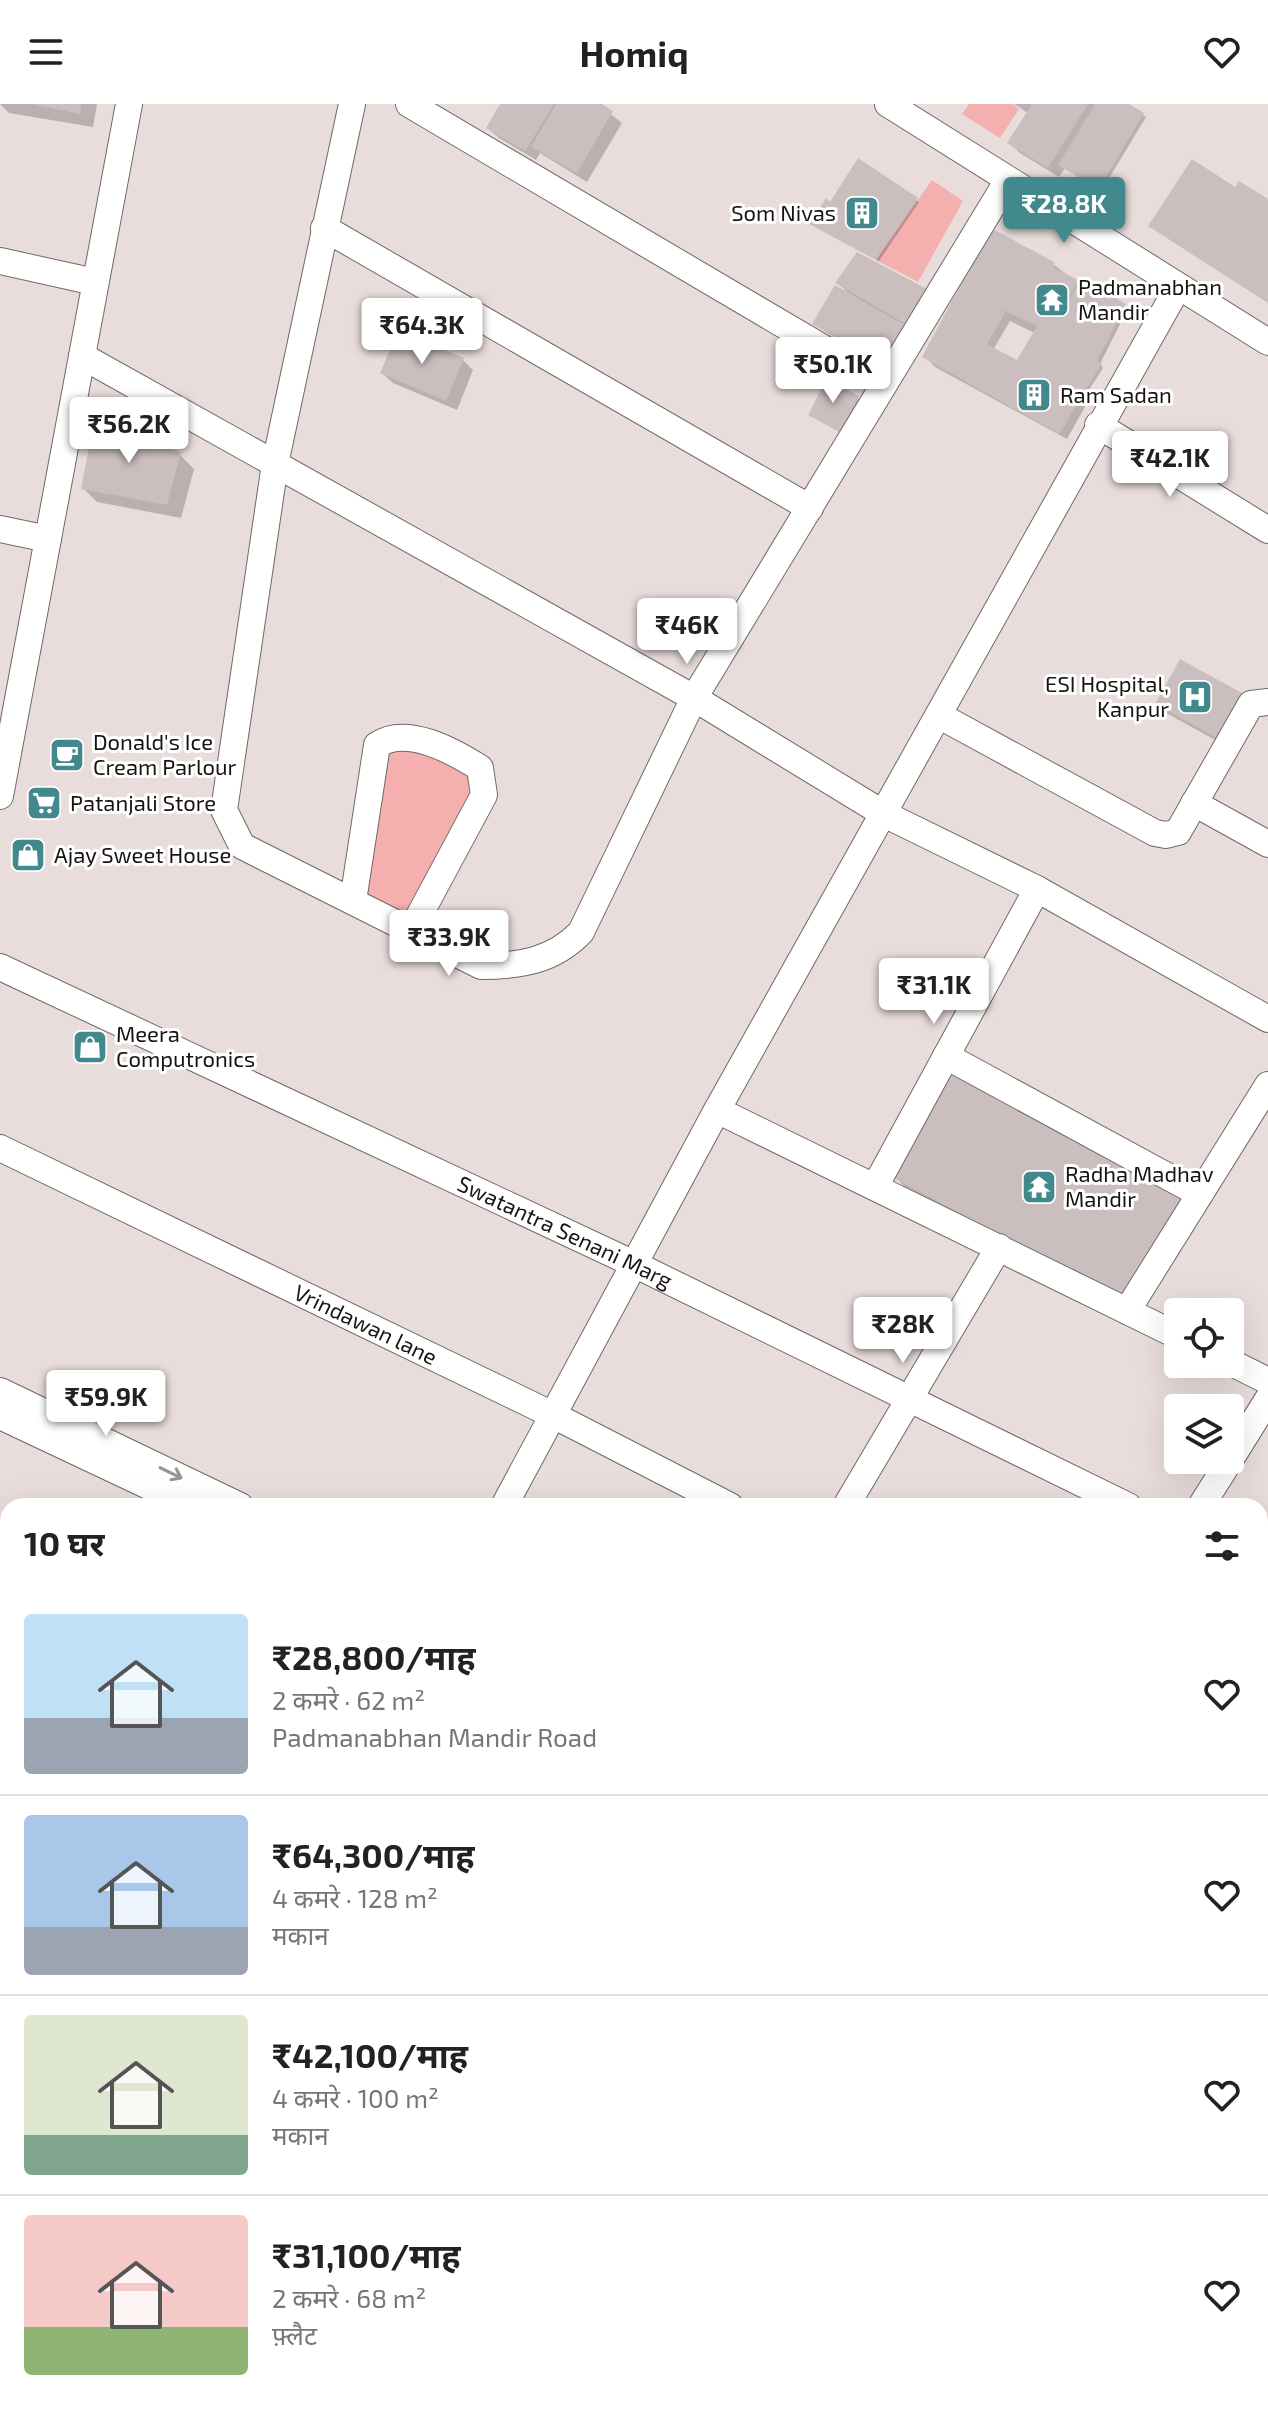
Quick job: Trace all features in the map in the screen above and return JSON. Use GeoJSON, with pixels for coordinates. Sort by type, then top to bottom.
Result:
{"type":"FeatureCollection","features":[{"type":"Feature","properties":{"kind":"street"},"geometry":{"type":"LineString","coordinates":[[0,796],[129,104]]}},
{"type":"Feature","properties":{"kind":"street"},"geometry":{"type":"LineString","coordinates":[[352,104],[275,464],[224,810],[242,846],[481,966],[517,966],[567,946],[581,932],[694,698],[1008,180]]}},
{"type":"Feature","properties":{"kind":"street"},"geometry":{"type":"LineString","coordinates":[[409,104],[884,384]]}},
{"type":"Feature","properties":{"kind":"street"},"geometry":{"type":"LineString","coordinates":[[888,104],[1268,342]]}},
{"type":"Feature","properties":{"kind":"street"},"geometry":{"type":"LineString","coordinates":[[324,228],[810,508]]}},
{"type":"Feature","properties":{"kind":"street"},"geometry":{"type":"LineString","coordinates":[[0,261],[95,282]]}},
{"type":"Feature","properties":{"kind":"street"},"geometry":{"type":"LineString","coordinates":[[509,1498],[717,1110],[1178,287]]}},
{"type":"Feature","properties":{"kind":"street"},"geometry":{"type":"LineString","coordinates":[[82,356],[694,698],[884,814],[1037,889],[1268,1019]]}},
{"type":"Feature","properties":{"kind":"street"},"geometry":{"type":"LineString","coordinates":[[1098,425],[1268,530]]}},
{"type":"Feature","properties":{"kind":"street"},"geometry":{"type":"LineString","coordinates":[[0,529],[48,539]]}},
{"type":"Feature","properties":{"kind":"street"},"geometry":{"type":"LineString","coordinates":[[940,716],[1155,833],[1178,832],[1251,704],[1268,702]]}},
{"type":"Feature","properties":{"kind":"street"},"geometry":{"type":"LineString","coordinates":[[353,901],[377,745],[397,736],[453,751],[480,768],[484,795],[411,931]]}},
{"type":"Feature","properties":{"kind":"street"},"geometry":{"type":"LineString","coordinates":[[1194,803],[1268,844]]}},
{"type":"Feature","properties":{"kind":"street"},"geometry":{"type":"LineString","coordinates":[[876,1185],[1037,889]]}},
{"type":"Feature","properties":{"kind":"street","name":"Swatantra Senani Marg"},"geometry":{"type":"LineString","coordinates":[[0,967],[634,1264],[1111,1498]]}},
{"type":"Feature","properties":{"kind":"street"},"geometry":{"type":"LineString","coordinates":[[946,1056],[1200,1194]]}},
{"type":"Feature","properties":{"kind":"street"},"geometry":{"type":"LineString","coordinates":[[1127,1311],[1268,1085]]}},
{"type":"Feature","properties":{"kind":"street"},"geometry":{"type":"LineString","coordinates":[[717,1110],[876,1185],[1164,1329]]}},
{"type":"Feature","properties":{"kind":"street","name":"Vrindawan lane"},"geometry":{"type":"LineString","coordinates":[[0,1148],[555,1416],[714,1498]]}},
{"type":"Feature","properties":{"kind":"street"},"geometry":{"type":"LineString","coordinates":[[851,1498],[911,1401],[999,1247]]}},
{"type":"Feature","properties":{"kind":"street"},"geometry":{"type":"LineString","coordinates":[[1244,1369],[1268,1381]]}},
{"type":"Feature","properties":{"kind":"street"},"geometry":{"type":"LineString","coordinates":[[0,1391],[223,1498]]}},
{"type":"Feature","properties":{"kind":"street"},"geometry":{"type":"LineString","coordinates":[[1244,1438],[1268,1399]]}},
{"type":"Feature","properties":{"kind":"street"},"geometry":{"type":"LineString","coordinates":[[0,1416],[174,1498]]}},
{"type":"Feature","properties":{"kind":"street"},"geometry":{"type":"LineString","coordinates":[[1206,1498],[1221,1474]]}},
{"type":"Feature","properties":{"kind":"shaded area"},"geometry":{"type":"Polygon","coordinates":[[[969,104],[1012,104],[1019,109],[1000,138],[962,114],[969,104]]]}},
{"type":"Feature","properties":{"kind":"shaded area"},"geometry":{"type":"Polygon","coordinates":[[[932,180],[963,201],[918,282],[876,260],[932,180]]]}},
{"type":"Feature","properties":{"kind":"shaded area"},"geometry":{"type":"Polygon","coordinates":[[[386,742],[472,768],[481,795],[410,926],[355,899],[386,742]]]}},
{"type":"Feature","properties":{"kind":"building"},"geometry":{"type":"Polygon","coordinates":[[[31,104],[81,104],[80,114],[31,104]]]}},
{"type":"Feature","properties":{"kind":"building"},"geometry":{"type":"Polygon","coordinates":[[[500,104],[554,104],[525,151],[486,128],[500,104]]]}},
{"type":"Feature","properties":{"kind":"building"},"geometry":{"type":"Polygon","coordinates":[[[556,104],[602,104],[613,111],[577,173],[531,147],[556,104]]]}},
{"type":"Feature","properties":{"kind":"building"},"geometry":{"type":"Polygon","coordinates":[[[1032,104],[1088,104],[1048,168],[1007,143],[1032,104]]]}},
{"type":"Feature","properties":{"kind":"building"},"geometry":{"type":"Polygon","coordinates":[[[1095,104],[1129,104],[1144,113],[1099,189],[1058,165],[1095,104]]]}},
{"type":"Feature","properties":{"kind":"building","name":"Som Nivas"},"geometry":{"type":"Polygon","coordinates":[[[858,158],[918,198],[876,260],[809,224],[826,198],[830,202],[858,158]]]}},
{"type":"Feature","properties":{"kind":"building"},"geometry":{"type":"Polygon","coordinates":[[[1192,159],[1235,187],[1239,181],[1268,199],[1268,303],[1148,226],[1192,159]]]}},
{"type":"Feature","properties":{"kind":"building"},"geometry":{"type":"Polygon","coordinates":[[[991,228],[1054,262],[1054,268],[1078,280],[1061,313],[1082,278],[1126,304],[1097,361],[1102,363],[1059,434],[922,357],[991,228]],[[998,308],[1005,313],[987,344],[1017,360],[1037,326],[998,308]]]}},
{"type":"Feature","properties":{"kind":"building"},"geometry":{"type":"Polygon","coordinates":[[[857,252],[927,289],[906,324],[835,283],[857,252]]]}},
{"type":"Feature","properties":{"kind":"building"},"geometry":{"type":"Polygon","coordinates":[[[835,285],[904,325],[881,364],[812,324],[835,285]]]}},
{"type":"Feature","properties":{"kind":"building"},"geometry":{"type":"Polygon","coordinates":[[[398,331],[464,358],[446,401],[380,373],[398,331]]]}},
{"type":"Feature","properties":{"kind":"building"},"geometry":{"type":"Polygon","coordinates":[[[827,378],[859,396],[840,432],[808,415],[827,378]]]}},
{"type":"Feature","properties":{"kind":"building"},"geometry":{"type":"Polygon","coordinates":[[[95,416],[181,453],[167,505],[81,489],[95,416]]]}},
{"type":"Feature","properties":{"kind":"building"},"geometry":{"type":"Polygon","coordinates":[[[1180,659],[1242,693],[1217,738],[1155,704],[1180,659]]]}},
{"type":"Feature","properties":{"kind":"building","name":"Radha Madhav Mandir"},"geometry":{"type":"Polygon","coordinates":[[[951,1071],[1184,1195],[1127,1302],[894,1178],[951,1071]]]}},
{"type":"Feature","properties":{"kind":"place","name":"Som Nivas"},"geometry":{"type":"Point","coordinates":[862,213]}},
{"type":"Feature","properties":{"kind":"place","name":"Padmanabhan Mandir"},"geometry":{"type":"Point","coordinates":[1052,300]}},
{"type":"Feature","properties":{"kind":"place","name":"Ram Sadan"},"geometry":{"type":"Point","coordinates":[1034,395]}},
{"type":"Feature","properties":{"kind":"place","name":"ESI Hospital, Kanpur"},"geometry":{"type":"Point","coordinates":[1195,697]}},
{"type":"Feature","properties":{"kind":"place","name":"Donald's Ice Cream Parlour"},"geometry":{"type":"Point","coordinates":[67,755]}},
{"type":"Feature","properties":{"kind":"place","name":"Patanjali Store"},"geometry":{"type":"Point","coordinates":[44,803]}},
{"type":"Feature","properties":{"kind":"place","name":"Ajay Sweet House"},"geometry":{"type":"Point","coordinates":[28,855]}},
{"type":"Feature","properties":{"kind":"place","name":"Meera Computronics"},"geometry":{"type":"Point","coordinates":[90,1047]}},
{"type":"Feature","properties":{"kind":"place","name":"Radha Madhav Mandir"},"geometry":{"type":"Point","coordinates":[1039,1187]}}]}
